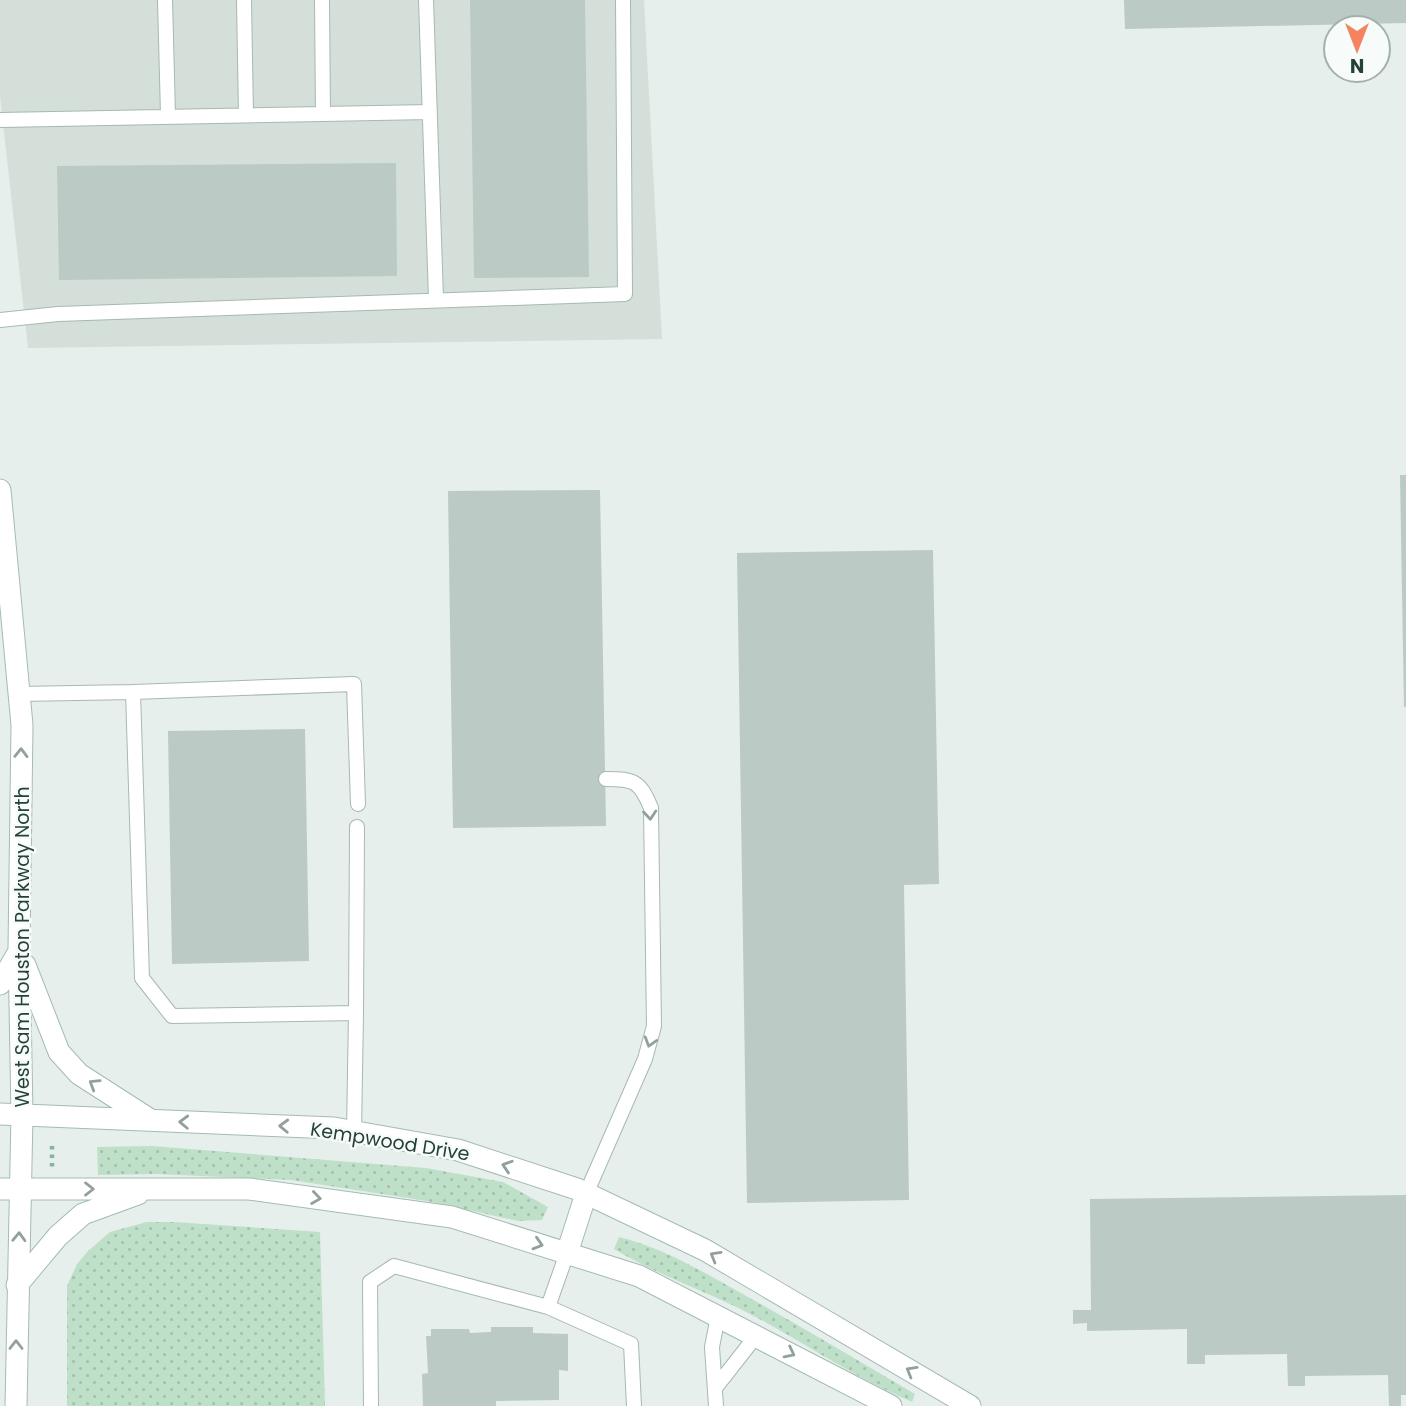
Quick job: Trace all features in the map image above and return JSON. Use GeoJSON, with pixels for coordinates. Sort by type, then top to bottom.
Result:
{"type":"FeatureCollection","features":[{"type":"Feature","properties":{"kind":"main road","name":"West Sam Houston Parkway North"},"geometry":{"type":"LineString","coordinates":[[0,490],[22,725],[19,950],[22,1115],[10,1189],[8,1279],[16,1406]]}},
{"type":"Feature","properties":{"kind":"main road"},"geometry":{"type":"LineString","coordinates":[[0,984],[19,950]]}},
{"type":"Feature","properties":{"kind":"main road"},"geometry":{"type":"LineString","coordinates":[[19,950],[59,1052],[79,1074],[152,1120]]}},
{"type":"Feature","properties":{"kind":"main road","name":"Kempwood Drive"},"geometry":{"type":"LineString","coordinates":[[0,1114],[334,1128],[458,1150],[586,1194],[705,1250],[970,1406]]}},
{"type":"Feature","properties":{"kind":"main road"},"geometry":{"type":"LineString","coordinates":[[10,1189],[249,1189],[452,1217],[639,1276],[891,1406]]}},
{"type":"Feature","properties":{"kind":"main road"},"geometry":{"type":"LineString","coordinates":[[8,1279],[83,1214],[152,1189]]}},
{"type":"Feature","properties":{"kind":"main road"},"geometry":{"type":"LineString","coordinates":[[567,1253],[586,1194]]}},
{"type":"Feature","properties":{"kind":"lane"},"geometry":{"type":"LineString","coordinates":[[165,0],[168,116]]}},
{"type":"Feature","properties":{"kind":"lane"},"geometry":{"type":"LineString","coordinates":[[244,0],[246,114]]}},
{"type":"Feature","properties":{"kind":"lane"},"geometry":{"type":"LineString","coordinates":[[322,0],[323,114]]}},
{"type":"Feature","properties":{"kind":"lane"},"geometry":{"type":"LineString","coordinates":[[426,0],[436,299]]}},
{"type":"Feature","properties":{"kind":"lane"},"geometry":{"type":"LineString","coordinates":[[0,320],[58,314],[625,294],[623,0]]}},
{"type":"Feature","properties":{"kind":"lane"},"geometry":{"type":"LineString","coordinates":[[0,120],[430,112]]}},
{"type":"Feature","properties":{"kind":"lane"},"geometry":{"type":"LineString","coordinates":[[19,694],[354,684],[358,804]]}},
{"type":"Feature","properties":{"kind":"lane"},"geometry":{"type":"LineString","coordinates":[[133,692],[142,978],[172,1016],[356,1013]]}},
{"type":"Feature","properties":{"kind":"lane"},"geometry":{"type":"LineString","coordinates":[[586,1194],[645,1059],[654,1026],[651,808],[643,788],[628,779],[606,779]]}},
{"type":"Feature","properties":{"kind":"lane"},"geometry":{"type":"LineString","coordinates":[[354,1132],[357,827]]}},
{"type":"Feature","properties":{"kind":"lane"},"geometry":{"type":"LineString","coordinates":[[548,1307],[567,1253]]}},
{"type":"Feature","properties":{"kind":"lane"},"geometry":{"type":"LineString","coordinates":[[371,1406],[370,1282],[394,1266],[548,1307],[631,1344],[634,1406]]}},
{"type":"Feature","properties":{"kind":"lane"},"geometry":{"type":"LineString","coordinates":[[716,1406],[712,1347],[718,1316]]}},
{"type":"Feature","properties":{"kind":"lane"},"geometry":{"type":"LineString","coordinates":[[716,1387],[756,1336]]}},
{"type":"Feature","properties":{"kind":"path"},"geometry":{"type":"LineString","coordinates":[[52,1146],[53,1174]]}},
{"type":"Feature","properties":{"kind":"shaded area"},"geometry":{"type":"Polygon","coordinates":[[[0,0],[644,0],[662,339],[28,348],[0,96],[0,0]]]}},
{"type":"Feature","properties":{"kind":"green space"},"geometry":{"type":"Polygon","coordinates":[[[152,1146],[426,1168],[503,1182],[548,1207],[542,1220],[518,1221],[427,1201],[291,1180],[156,1174],[98,1175],[97,1147],[152,1146]]]}},
{"type":"Feature","properties":{"kind":"green space"},"geometry":{"type":"Polygon","coordinates":[[[147,1222],[320,1232],[325,1406],[67,1406],[67,1286],[77,1264],[110,1232],[147,1222]]]}},
{"type":"Feature","properties":{"kind":"green space"},"geometry":{"type":"Polygon","coordinates":[[[619,1237],[667,1254],[807,1330],[915,1394],[912,1402],[746,1312],[651,1269],[614,1249],[619,1237]]]}},
{"type":"Feature","properties":{"kind":"building"},"geometry":{"type":"Polygon","coordinates":[[[470,0],[585,0],[589,277],[474,278],[470,0]]]}},
{"type":"Feature","properties":{"kind":"building"},"geometry":{"type":"Polygon","coordinates":[[[1124,0],[1406,0],[1406,23],[1392,23],[1392,14],[1322,14],[1322,25],[1125,29],[1124,0]]]}},
{"type":"Feature","properties":{"kind":"building"},"geometry":{"type":"Polygon","coordinates":[[[396,163],[397,276],[59,280],[57,166],[396,163]]]}},
{"type":"Feature","properties":{"kind":"building"},"geometry":{"type":"Polygon","coordinates":[[[1400,475],[1406,475],[1406,707],[1404,707],[1400,475]]]}},
{"type":"Feature","properties":{"kind":"building"},"geometry":{"type":"Polygon","coordinates":[[[600,490],[606,826],[453,828],[448,491],[600,490]]]}},
{"type":"Feature","properties":{"kind":"building"},"geometry":{"type":"Polygon","coordinates":[[[933,550],[939,884],[904,885],[909,1200],[747,1203],[737,553],[933,550]]]}},
{"type":"Feature","properties":{"kind":"building"},"geometry":{"type":"Polygon","coordinates":[[[305,729],[309,961],[172,964],[168,731],[305,729]]]}},
{"type":"Feature","properties":{"kind":"building"},"geometry":{"type":"Polygon","coordinates":[[[1406,1195],[1406,1395],[1401,1395],[1401,1406],[1389,1406],[1388,1375],[1305,1376],[1305,1386],[1288,1386],[1287,1354],[1205,1355],[1205,1364],[1187,1364],[1187,1329],[1087,1331],[1087,1323],[1073,1324],[1073,1310],[1091,1310],[1090,1199],[1406,1195]]]}},
{"type":"Feature","properties":{"kind":"building"},"geometry":{"type":"Polygon","coordinates":[[[491,1327],[533,1327],[533,1333],[568,1334],[568,1371],[559,1370],[559,1400],[496,1401],[496,1406],[423,1406],[422,1374],[428,1373],[426,1336],[431,1336],[431,1329],[469,1329],[470,1333],[491,1332],[491,1327]]]}}]}
